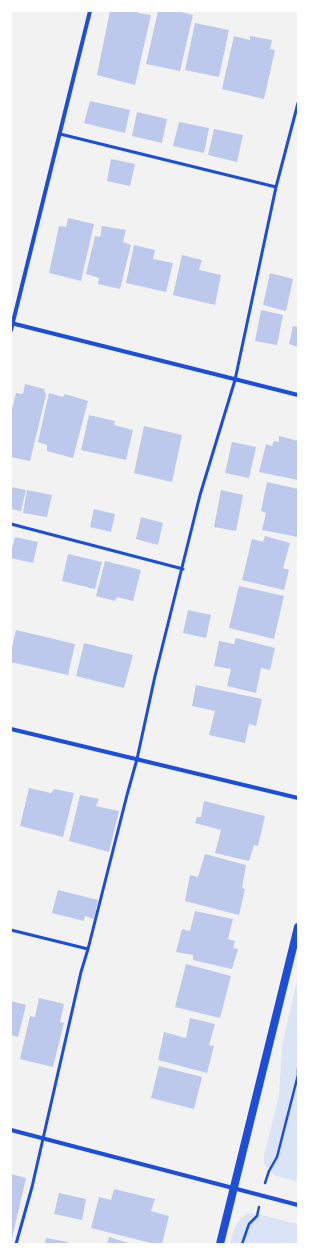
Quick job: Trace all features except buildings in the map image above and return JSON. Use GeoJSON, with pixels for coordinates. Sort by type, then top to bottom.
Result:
{"type":"FeatureCollection","features":[{"type":"Feature","properties":{"kind":"main road"},"geometry":{"type":"LineString","coordinates":[[220,1244],[298,927]]}},
{"type":"Feature","properties":{"kind":"street"},"geometry":{"type":"LineString","coordinates":[[11,330],[90,11]]}},
{"type":"Feature","properties":{"kind":"street"},"geometry":{"type":"LineString","coordinates":[[12,323],[298,395]]}},
{"type":"Feature","properties":{"kind":"street"},"geometry":{"type":"LineString","coordinates":[[11,729],[137,758],[298,798]]}},
{"type":"Feature","properties":{"kind":"street"},"geometry":{"type":"LineString","coordinates":[[11,1130],[298,1204]]}},
{"type":"Feature","properties":{"kind":"lane"},"geometry":{"type":"LineString","coordinates":[[16,1244],[32,1187],[79,980],[137,758],[200,495],[235,380],[276,187],[298,102]]}},
{"type":"Feature","properties":{"kind":"lane"},"geometry":{"type":"LineString","coordinates":[[60,134],[276,187]]}},
{"type":"Feature","properties":{"kind":"lane"},"geometry":{"type":"LineString","coordinates":[[11,524],[183,569]]}},
{"type":"Feature","properties":{"kind":"lane"},"geometry":{"type":"LineString","coordinates":[[11,930],[88,949]]}},
{"type":"Feature","properties":{"kind":"path"},"geometry":{"type":"LineString","coordinates":[[269,1171],[277,1157],[298,1075],[298,1069]]}},
{"type":"Feature","properties":{"kind":"path"},"geometry":{"type":"LineString","coordinates":[[242,1244],[249,1224],[258,1214]]}},
{"type":"Feature","properties":{"kind":"shaded area"},"geometry":{"type":"Polygon","coordinates":[[[298,976],[298,1182],[274,1175],[264,1164],[264,1155],[279,1095],[282,1046],[298,976]]]}},
{"type":"Feature","properties":{"kind":"shaded area"},"geometry":{"type":"Polygon","coordinates":[[[249,1213],[298,1224],[298,1244],[230,1244],[238,1222],[249,1213]]]}}]}
